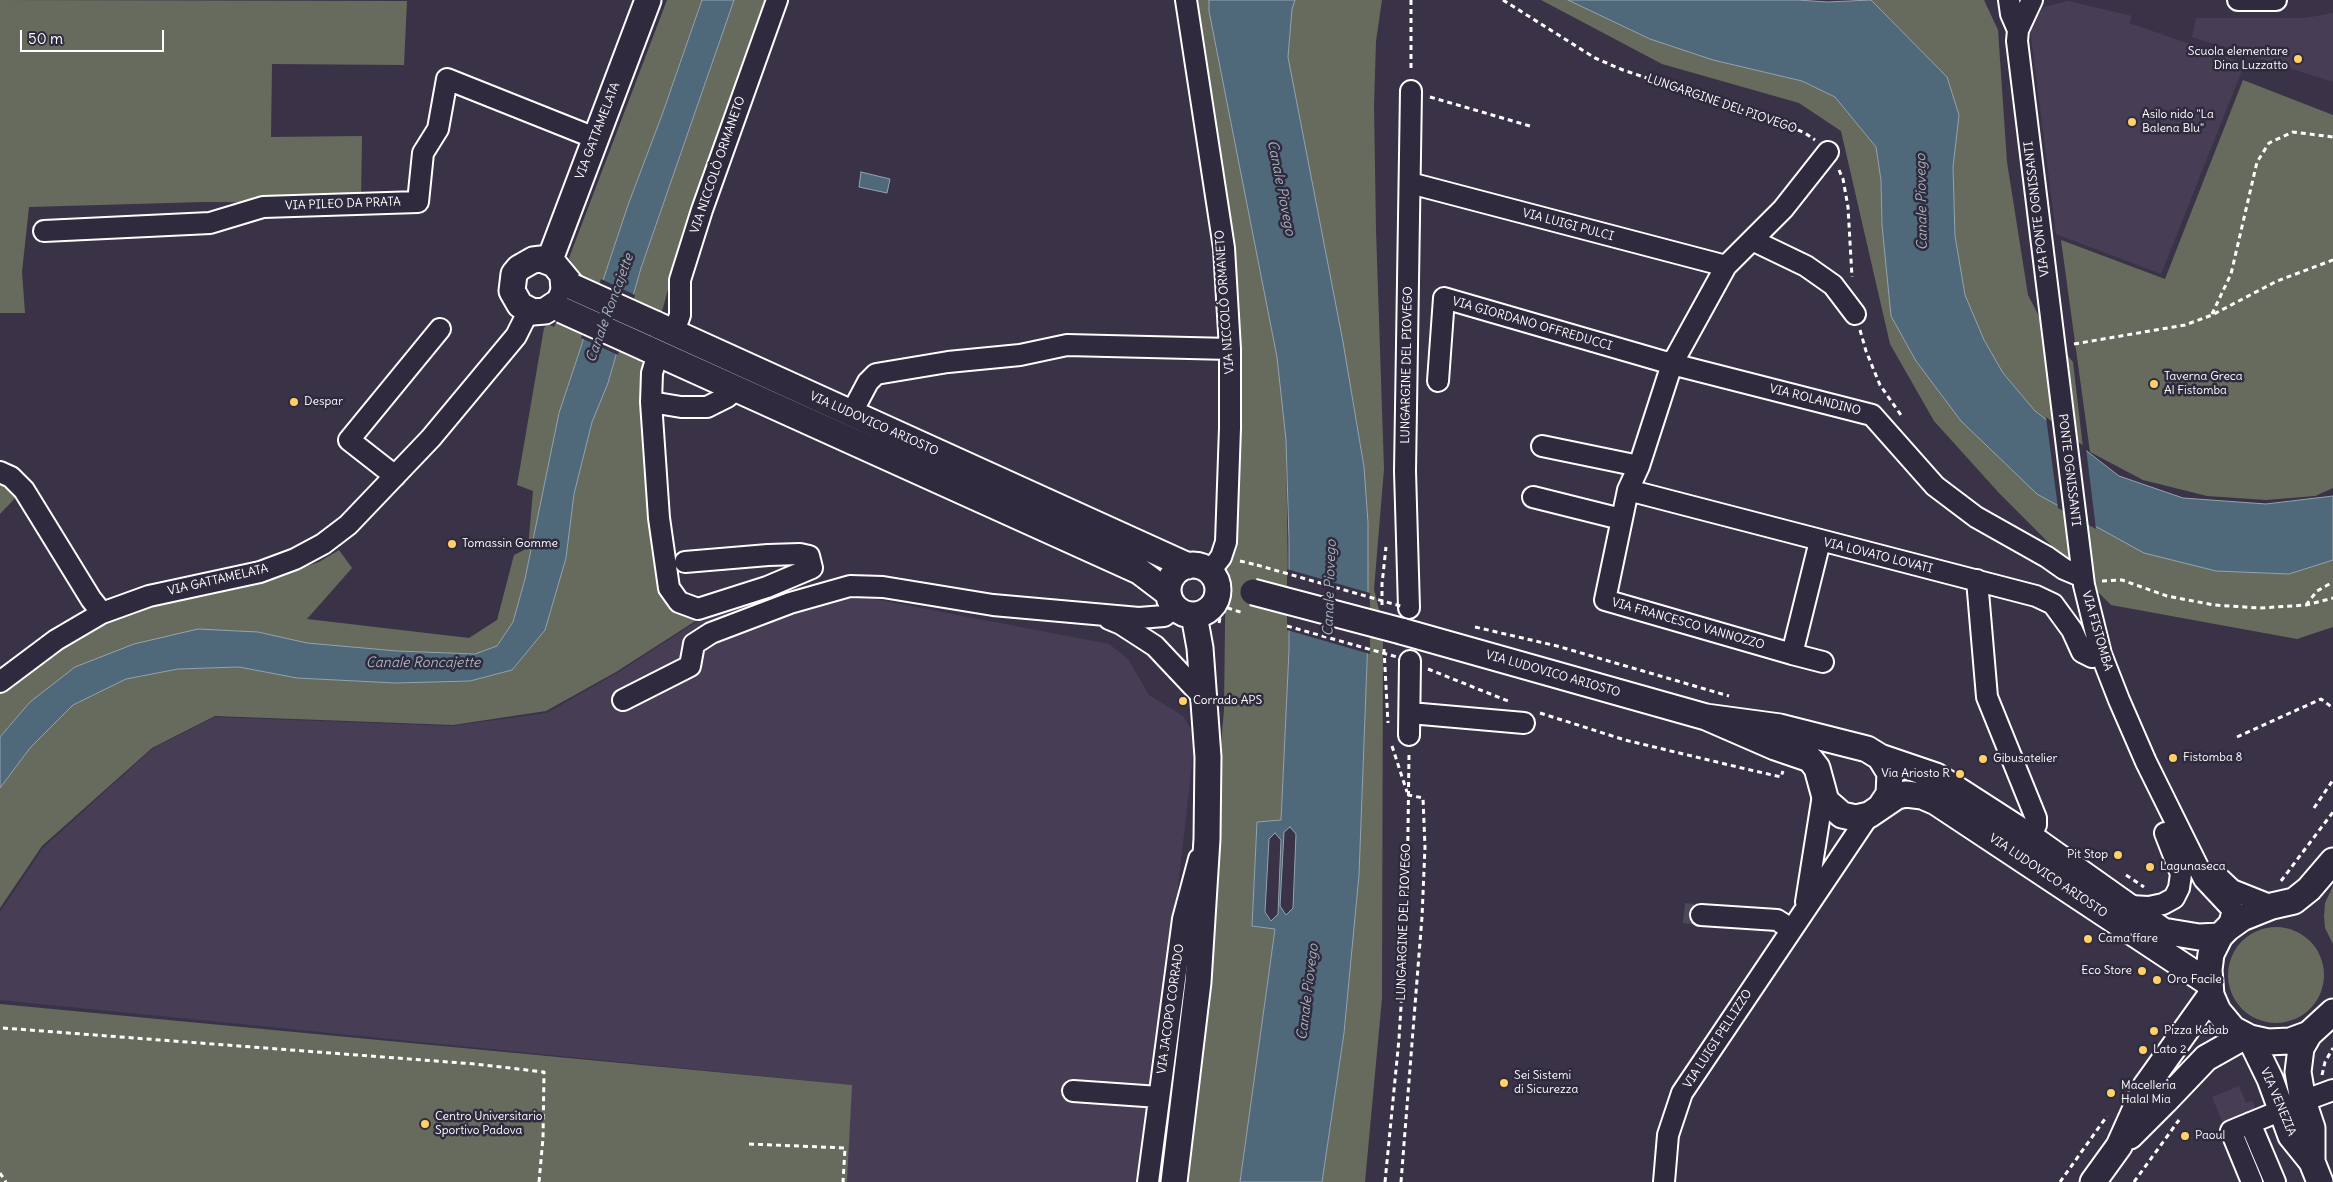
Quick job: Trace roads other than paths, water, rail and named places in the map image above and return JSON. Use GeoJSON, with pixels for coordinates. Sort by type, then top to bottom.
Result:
{"type":"FeatureCollection","features":[{"type":"Feature","properties":{"kind":"main road","name":"VIA GATTAMELATA"},"geometry":{"type":"LineString","coordinates":[[562,275],[595,138],[648,0]]}},
{"type":"Feature","properties":{"kind":"main road"},"geometry":{"type":"LineString","coordinates":[[533,260],[562,275],[564,290],[560,301],[547,310],[515,298],[512,290],[514,274],[519,268],[533,260]]}},
{"type":"Feature","properties":{"kind":"main road","name":"VIA LUDOVICO ARIOSTO"},"geometry":{"type":"LineString","coordinates":[[562,275],[664,328],[1234,588],[1251,603],[1401,632],[1706,716],[1780,727],[1867,749],[1880,757],[1936,776],[2029,836],[2163,931],[2199,937],[2224,932]]}},
{"type":"Feature","properties":{"kind":"main road","name":"VIA LUDOVICO ARIOSTO"},"geometry":{"type":"LineString","coordinates":[[547,310],[652,350],[1139,571],[1179,605]]}},
{"type":"Feature","properties":{"kind":"main road"},"geometry":{"type":"LineString","coordinates":[[1177,571],[1205,575],[1216,598],[1211,606],[1204,613],[1179,605],[1173,576],[1177,571]]}},
{"type":"Feature","properties":{"kind":"main road","name":"VIA JACOPO CORRADO"},"geometry":{"type":"LineString","coordinates":[[1174,1182],[1198,982],[1207,839],[1208,757],[1200,648],[1179,605]]}},
{"type":"Feature","properties":{"kind":"main road","name":"VIA LUDOVICO ARIOSTO"},"geometry":{"type":"LineString","coordinates":[[1706,716],[1774,747],[1810,759],[1817,768],[1822,791],[1830,806],[1842,815],[1856,818],[1875,811],[1897,796],[1906,794],[1922,796],[1936,802],[2210,989]]}},
{"type":"Feature","properties":{"kind":"main road"},"geometry":{"type":"LineString","coordinates":[[1822,791],[1823,771],[1832,757],[1840,751],[1854,747]]}},
{"type":"Feature","properties":{"kind":"main road"},"geometry":{"type":"LineString","coordinates":[[1875,811],[1889,794],[1891,779],[1888,767],[1880,757]]}},
{"type":"Feature","properties":{"kind":"main road"},"geometry":{"type":"LineString","coordinates":[[2333,861],[2309,889],[2294,901],[2272,895],[2224,932],[2211,954],[2210,989],[2218,1011],[2233,1029],[2248,1037],[2277,1043],[2290,1042],[2309,1034],[2333,1012]]}},
{"type":"Feature","properties":{"kind":"main road"},"geometry":{"type":"LineString","coordinates":[[2119,1146],[2146,1086],[2210,989]]}},
{"type":"Feature","properties":{"kind":"main road","name":"VIA VENEZIA"},"geometry":{"type":"LineString","coordinates":[[2292,1105],[2301,1048],[2309,1034]]}},
{"type":"Feature","properties":{"kind":"main road"},"geometry":{"type":"LineString","coordinates":[[2093,1182],[2119,1146],[2166,1101],[2206,1058],[2248,1037]]}},
{"type":"Feature","properties":{"kind":"main road","name":"VIA VENEZIA"},"geometry":{"type":"LineString","coordinates":[[2248,1037],[2292,1105],[2312,1128],[2316,1172]]}},
{"type":"Feature","properties":{"kind":"street","name":"VIA NICCOLÒ ORMANETO"},"geometry":{"type":"LineString","coordinates":[[664,328],[680,315],[680,280],[702,210],[776,0]]}},
{"type":"Feature","properties":{"kind":"street","name":"VIA NICCOLÒ ORMANETO"},"geometry":{"type":"LineString","coordinates":[[1186,0],[1224,248],[1230,349],[1230,437],[1226,542],[1221,557],[1205,575]]}},
{"type":"Feature","properties":{"kind":"street","name":"VIA PONTE OGNISSANTI"},"geometry":{"type":"LineString","coordinates":[[2009,0],[2011,14],[2018,30]]}},
{"type":"Feature","properties":{"kind":"street"},"geometry":{"type":"LineString","coordinates":[[2015,0],[2030,0]]}},
{"type":"Feature","properties":{"kind":"street","name":"VIA PONTE OGNISSANTI"},"geometry":{"type":"LineString","coordinates":[[2030,0],[2018,30],[2017,40],[2059,388]]}},
{"type":"Feature","properties":{"kind":"street"},"geometry":{"type":"LineString","coordinates":[[2238,0],[2276,0]]}},
{"type":"Feature","properties":{"kind":"street","name":"VIA PILEO DA PRATA"},"geometry":{"type":"LineString","coordinates":[[44,231],[210,223],[263,207],[418,202],[422,153],[438,129],[447,80],[595,138]]}},
{"type":"Feature","properties":{"kind":"street","name":"LUNGARGINE DEL PIOVEGO"},"geometry":{"type":"LineString","coordinates":[[1407,608],[1405,472],[1411,91]]}},
{"type":"Feature","properties":{"kind":"street","name":"VIA FRANCESCO VANNOZZO"},"geometry":{"type":"LineString","coordinates":[[1823,662],[1605,600],[1628,490],[1639,466],[1672,364],[1726,266],[1783,209],[1828,152]]}},
{"type":"Feature","properties":{"kind":"street","name":"VIA LUIGI PULCI"},"geometry":{"type":"LineString","coordinates":[[1410,183],[1726,266]]}},
{"type":"Feature","properties":{"kind":"street"},"geometry":{"type":"LineString","coordinates":[[1752,240],[1806,266],[1833,285],[1855,314]]}},
{"type":"Feature","properties":{"kind":"street","name":"VIA GIORDANO OFFREDUCCI"},"geometry":{"type":"LineString","coordinates":[[1438,381],[1444,298],[1672,364]]}},
{"type":"Feature","properties":{"kind":"street","name":"VIA GATTAMELATA"},"geometry":{"type":"LineString","coordinates":[[0,682],[56,640],[102,613],[149,596],[260,572],[295,559],[323,544],[348,524],[395,476],[431,438],[516,336],[547,310]]}},
{"type":"Feature","properties":{"kind":"street"},"geometry":{"type":"LineString","coordinates":[[395,476],[349,440],[440,329]]}},
{"type":"Feature","properties":{"kind":"street"},"geometry":{"type":"LineString","coordinates":[[850,414],[868,382],[876,374],[948,362],[1020,355],[1067,344],[1230,349]]}},
{"type":"Feature","properties":{"kind":"street"},"geometry":{"type":"LineString","coordinates":[[652,350],[651,402],[659,518],[669,588],[679,602],[698,609],[767,587],[812,568],[809,556],[800,554],[685,562]]}},
{"type":"Feature","properties":{"kind":"street","name":"VIA ROLANDINO"},"geometry":{"type":"LineString","coordinates":[[1672,364],[1872,415],[1935,486],[1976,517],[2084,581]]}},
{"type":"Feature","properties":{"kind":"street"},"geometry":{"type":"LineString","coordinates":[[651,402],[680,407],[707,407],[727,397],[736,388]]}},
{"type":"Feature","properties":{"kind":"street","name":"PONTE OGNISSANTI"},"geometry":{"type":"LineString","coordinates":[[2059,388],[2080,553]]}},
{"type":"Feature","properties":{"kind":"street"},"geometry":{"type":"LineString","coordinates":[[1542,446],[1639,466]]}},
{"type":"Feature","properties":{"kind":"street"},"geometry":{"type":"LineString","coordinates":[[0,472],[11,477],[24,490],[91,600],[102,613]]}},
{"type":"Feature","properties":{"kind":"street","name":"VIA LOVATO LOVATI"},"geometry":{"type":"LineString","coordinates":[[1628,490],[2036,596],[2054,604],[2072,630],[2082,652],[2092,657],[2101,654]]}},
{"type":"Feature","properties":{"kind":"street"},"geometry":{"type":"LineString","coordinates":[[1533,497],[1621,519]]}},
{"type":"Feature","properties":{"kind":"street"},"geometry":{"type":"LineString","coordinates":[[1792,654],[1820,541]]}},
{"type":"Feature","properties":{"kind":"street","name":"VIA FISTOMBA"},"geometry":{"type":"LineString","coordinates":[[2080,553],[2084,581],[2101,654],[2146,762],[2204,879],[2233,910],[2224,932]]}},
{"type":"Feature","properties":{"kind":"street"},"geometry":{"type":"LineString","coordinates":[[1977,580],[1987,697],[2036,818],[2036,825],[2029,836]]}},
{"type":"Feature","properties":{"kind":"street"},"geometry":{"type":"LineString","coordinates":[[624,700],[690,666],[694,644],[710,634],[790,603],[850,586],[883,587],[993,605],[1100,615],[1157,618],[1164,616],[1179,605]]}},
{"type":"Feature","properties":{"kind":"street"},"geometry":{"type":"LineString","coordinates":[[1100,615],[1121,624],[1155,646],[1204,698]]}},
{"type":"Feature","properties":{"kind":"street"},"geometry":{"type":"LineString","coordinates":[[1403,659],[1410,713],[1409,735]]}},
{"type":"Feature","properties":{"kind":"street"},"geometry":{"type":"LineString","coordinates":[[1410,713],[1530,717]]}},
{"type":"Feature","properties":{"kind":"street","name":"VIA FISTOMBA"},"geometry":{"type":"LineString","coordinates":[[2146,762],[2165,778],[2213,872],[2232,890],[2246,897],[2272,895]]}},
{"type":"Feature","properties":{"kind":"street","name":"VIA FISTOMBA"},"geometry":{"type":"LineString","coordinates":[[2130,906],[2149,907],[2164,904],[2174,898],[2179,888],[2181,874],[2154,806],[2146,762]]}},
{"type":"Feature","properties":{"kind":"street","name":"VIA LUIGI PELLIZZO"},"geometry":{"type":"LineString","coordinates":[[1805,909],[1822,791]]}},
{"type":"Feature","properties":{"kind":"street","name":"VIA LUIGI PELLIZZO"},"geometry":{"type":"LineString","coordinates":[[1664,1182],[1668,1135],[1682,1092],[1791,929],[1875,811]]}},
{"type":"Feature","properties":{"kind":"street","name":"VIA JACOPO CORRADO"},"geometry":{"type":"LineString","coordinates":[[1148,1182],[1183,919],[1196,866],[1207,839]]}},
{"type":"Feature","properties":{"kind":"street"},"geometry":{"type":"LineString","coordinates":[[1701,915],[1777,920],[1791,929]]}},
{"type":"Feature","properties":{"kind":"street"},"geometry":{"type":"LineString","coordinates":[[2252,1182],[2231,1130],[2333,1090]]}},
{"type":"Feature","properties":{"kind":"street"},"geometry":{"type":"LineString","coordinates":[[1073,1091],[1159,1097]]}},
{"type":"Feature","properties":{"kind":"street"},"geometry":{"type":"LineString","coordinates":[[2250,1123],[2275,1182]]}},
{"type":"Feature","properties":{"kind":"water","name":"Canale Roncajette"},"geometry":{"type":"Polygon","coordinates":[[[702,0],[734,0],[641,268],[608,383],[592,422],[574,494],[566,558],[545,630],[512,670],[470,681],[395,683],[297,678],[239,667],[178,669],[126,679],[73,705],[30,748],[0,788],[0,737],[30,702],[75,667],[134,644],[198,629],[258,632],[307,643],[397,651],[475,654],[497,646],[513,622],[525,579],[559,413],[628,205],[702,0]]]}},
{"type":"Feature","properties":{"kind":"water","name":"Canale Piovego"},"geometry":{"type":"Polygon","coordinates":[[[1209,0],[1295,0],[1292,9],[1288,57],[1343,342],[1364,467],[1368,523],[1368,636],[1359,875],[1344,1033],[1322,1182],[1240,1182],[1275,929],[1252,926],[1257,822],[1281,820],[1289,650],[1289,540],[1286,440],[1277,357],[1209,11],[1209,0]],[[1290,827],[1284,832],[1280,906],[1286,915],[1293,908],[1296,834],[1290,827]],[[1275,833],[1269,839],[1265,912],[1271,921],[1278,914],[1281,840],[1275,833]]]}},
{"type":"Feature","properties":{"kind":"water","name":"Canale Piovego"},"geometry":{"type":"Polygon","coordinates":[[[1568,0],[1798,0],[1827,2],[1871,0],[1947,77],[1959,115],[1953,167],[1955,236],[1965,295],[1984,340],[2003,373],[2035,411],[2119,476],[2183,498],[2266,504],[2333,496],[2333,560],[2289,574],[2216,571],[2144,553],[2037,494],[1961,421],[1916,361],[1891,316],[1882,225],[1881,180],[1876,147],[1835,97],[1802,81],[1713,60],[1650,39],[1568,0]]]}},
{"type":"Feature","properties":{"kind":"water"},"geometry":{"type":"Polygon","coordinates":[[[861,172],[890,179],[887,193],[859,187],[861,172]]]}},
{"type":"Feature","properties":{"kind":"tunnel"},"geometry":{"type":"LineString","coordinates":[[1684,913],[1701,915]]}},
{"type":"Feature","properties":{"kind":"place","name":"Scuola elementare Dina Luzzatto"},"geometry":{"type":"Point","coordinates":[2298,59]}},
{"type":"Feature","properties":{"kind":"place","name":"Asilo nido \"La Balena Blu\""},"geometry":{"type":"Point","coordinates":[2132,122]}},
{"type":"Feature","properties":{"kind":"place","name":"Taverna Greca Al Fistomba"},"geometry":{"type":"Point","coordinates":[2154,384]}},
{"type":"Feature","properties":{"kind":"place","name":"Despar"},"geometry":{"type":"Point","coordinates":[294,402]}},
{"type":"Feature","properties":{"kind":"place","name":"Tomassin Gomme"},"geometry":{"type":"Point","coordinates":[452,544]}},
{"type":"Feature","properties":{"kind":"place","name":"Corrado APS"},"geometry":{"type":"Point","coordinates":[1183,701]}},
{"type":"Feature","properties":{"kind":"place","name":"Fistomba 8"},"geometry":{"type":"Point","coordinates":[2173,758]}},
{"type":"Feature","properties":{"kind":"place","name":"Gibusatelier"},"geometry":{"type":"Point","coordinates":[1983,759]}},
{"type":"Feature","properties":{"kind":"place","name":"Via Ariosto R"},"geometry":{"type":"Point","coordinates":[1960,774]}},
{"type":"Feature","properties":{"kind":"place","name":"Pit Stop"},"geometry":{"type":"Point","coordinates":[2118,855]}},
{"type":"Feature","properties":{"kind":"place","name":"Lagunaseca"},"geometry":{"type":"Point","coordinates":[2150,867]}},
{"type":"Feature","properties":{"kind":"place","name":"Cama'ffare"},"geometry":{"type":"Point","coordinates":[2088,939]}},
{"type":"Feature","properties":{"kind":"place","name":"Eco Store"},"geometry":{"type":"Point","coordinates":[2142,971]}},
{"type":"Feature","properties":{"kind":"place","name":"Oro Facile"},"geometry":{"type":"Point","coordinates":[2157,980]}},
{"type":"Feature","properties":{"kind":"place","name":"Pizza Kebab"},"geometry":{"type":"Point","coordinates":[2154,1031]}},
{"type":"Feature","properties":{"kind":"place","name":"Lato 2"},"geometry":{"type":"Point","coordinates":[2143,1050]}},
{"type":"Feature","properties":{"kind":"place","name":"Sei Sistemi di Sicurezza"},"geometry":{"type":"Point","coordinates":[1504,1083]}},
{"type":"Feature","properties":{"kind":"place","name":"Macelleria Halal Mia"},"geometry":{"type":"Point","coordinates":[2111,1093]}},
{"type":"Feature","properties":{"kind":"place","name":"Centro Universitario Sportivo Padova"},"geometry":{"type":"Point","coordinates":[425,1124]}},
{"type":"Feature","properties":{"kind":"place","name":"Paoul"},"geometry":{"type":"Point","coordinates":[2185,1136]}}]}
